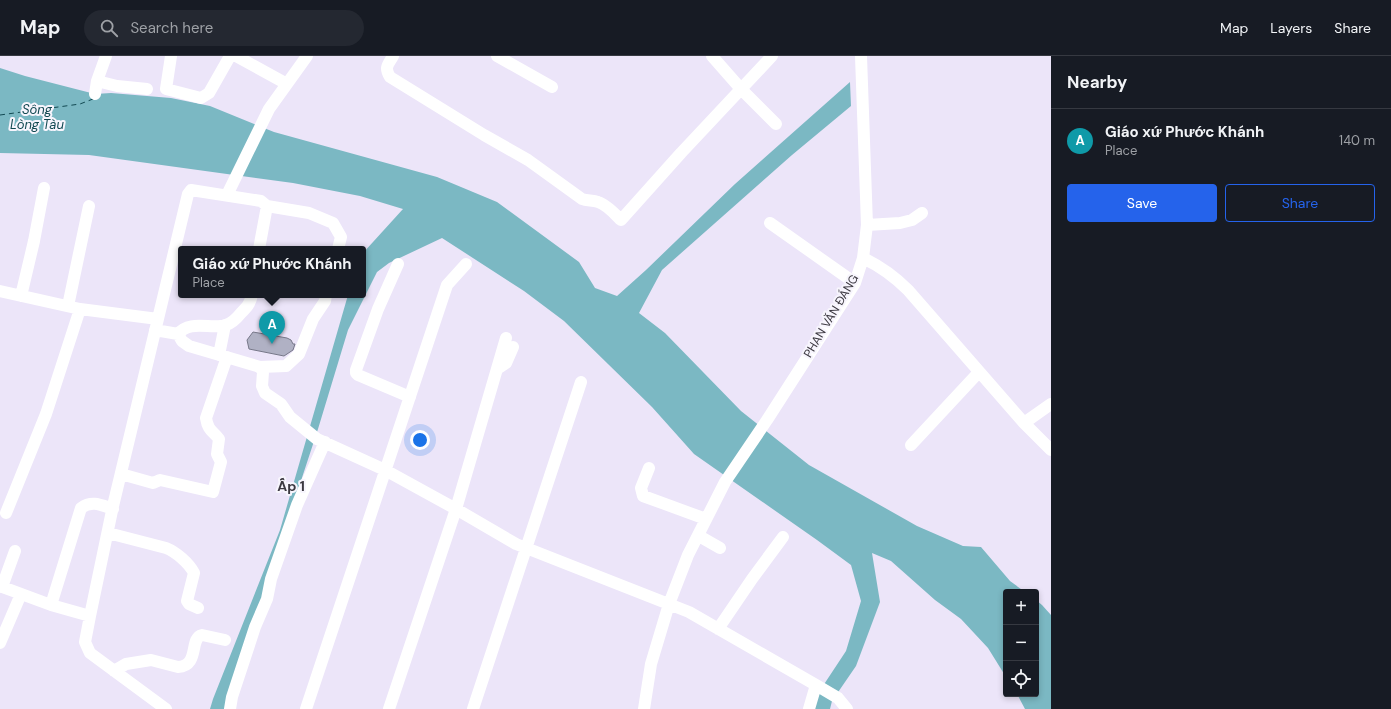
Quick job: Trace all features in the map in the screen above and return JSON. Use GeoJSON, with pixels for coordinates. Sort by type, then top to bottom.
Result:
{"type":"FeatureCollection","features":[{"type":"Feature","properties":{"kind":"street"},"geometry":{"type":"LineString","coordinates":[[95,94],[97,81],[106,56]]}},
{"type":"Feature","properties":{"kind":"street"},"geometry":{"type":"LineString","coordinates":[[171,56],[166,89],[201,98],[209,94],[230,56]]}},
{"type":"Feature","properties":{"kind":"street"},"geometry":{"type":"LineString","coordinates":[[236,56],[287,84]]}},
{"type":"Feature","properties":{"kind":"street"},"geometry":{"type":"LineString","coordinates":[[229,190],[269,109],[307,56]]}},
{"type":"Feature","properties":{"kind":"street"},"geometry":{"type":"LineString","coordinates":[[393,56],[387,67],[390,77],[528,160],[582,199],[598,202],[604,205],[621,220],[681,153],[772,56]]}},
{"type":"Feature","properties":{"kind":"street"},"geometry":{"type":"LineString","coordinates":[[497,56],[552,87]]}},
{"type":"Feature","properties":{"kind":"street"},"geometry":{"type":"LineString","coordinates":[[712,56],[741,89],[776,124]]}},
{"type":"Feature","properties":{"kind":"street","name":"PHAN VĂN ĐÁNG"},"geometry":{"type":"LineString","coordinates":[[644,709],[651,664],[673,605],[688,555],[710,542],[706,519],[725,482],[767,420],[868,260],[861,56]]}},
{"type":"Feature","properties":{"kind":"street"},"geometry":{"type":"LineString","coordinates":[[97,81],[117,86],[147,89]]}},
{"type":"Feature","properties":{"kind":"street"},"geometry":{"type":"LineString","coordinates":[[21,296],[34,241],[44,188]]}},
{"type":"Feature","properties":{"kind":"street"},"geometry":{"type":"LineString","coordinates":[[166,709],[90,653],[85,642],[121,474],[188,194],[191,190],[229,190],[261,201],[266,206],[309,213],[333,222],[340,237],[338,246]]}},
{"type":"Feature","properties":{"kind":"street"},"geometry":{"type":"LineString","coordinates":[[68,306],[89,206]]}},
{"type":"Feature","properties":{"kind":"street"},"geometry":{"type":"LineString","coordinates":[[259,246],[266,206]]}},
{"type":"Feature","properties":{"kind":"street"},"geometry":{"type":"LineString","coordinates":[[867,225],[900,224],[912,220],[922,213]]}},
{"type":"Feature","properties":{"kind":"street"},"geometry":{"type":"LineString","coordinates":[[770,223],[855,282]]}},
{"type":"Feature","properties":{"kind":"street"},"geometry":{"type":"LineString","coordinates":[[868,260],[896,278],[1024,423],[1049,447]]}},
{"type":"Feature","properties":{"kind":"street"},"geometry":{"type":"LineString","coordinates":[[398,264],[378,309],[356,373],[410,397]]}},
{"type":"Feature","properties":{"kind":"street"},"geometry":{"type":"LineString","coordinates":[[306,709],[447,285],[466,264]]}},
{"type":"Feature","properties":{"kind":"street"},"geometry":{"type":"LineString","coordinates":[[0,291],[157,325],[178,334],[182,341],[189,346],[260,367],[286,366],[299,354],[313,319],[326,298]]}},
{"type":"Feature","properties":{"kind":"street"},"geometry":{"type":"LineString","coordinates":[[178,334],[182,329],[198,326],[225,325],[235,320],[250,303],[251,298]]}},
{"type":"Feature","properties":{"kind":"street"},"geometry":{"type":"LineString","coordinates":[[6,513],[46,414],[80,309]]}},
{"type":"Feature","properties":{"kind":"street"},"geometry":{"type":"LineString","coordinates":[[121,474],[153,483],[160,480],[213,492],[221,462],[217,454],[219,439],[211,431],[206,418],[223,356],[225,325]]}},
{"type":"Feature","properties":{"kind":"street"},"geometry":{"type":"LineString","coordinates":[[389,709],[456,509],[496,370],[510,342]]}},
{"type":"Feature","properties":{"kind":"street"},"geometry":{"type":"LineString","coordinates":[[260,367],[263,372],[262,386],[265,394],[281,404],[290,417],[321,441],[385,470],[456,509],[504,538],[689,612],[838,698],[847,709]]}},
{"type":"Feature","properties":{"kind":"street"},"geometry":{"type":"LineString","coordinates":[[911,445],[979,372]]}},
{"type":"Feature","properties":{"kind":"street"},"geometry":{"type":"LineString","coordinates":[[473,709],[581,382]]}},
{"type":"Feature","properties":{"kind":"street"},"geometry":{"type":"LineString","coordinates":[[1024,423],[1051,404]]}},
{"type":"Feature","properties":{"kind":"street"},"geometry":{"type":"LineString","coordinates":[[230,709],[232,697],[256,624],[266,599],[271,579],[321,441]]}},
{"type":"Feature","properties":{"kind":"street"},"geometry":{"type":"LineString","coordinates":[[649,468],[641,488],[643,496],[706,519]]}},
{"type":"Feature","properties":{"kind":"street"},"geometry":{"type":"LineString","coordinates":[[51,605],[81,508],[86,504],[93,503],[113,509]]}},
{"type":"Feature","properties":{"kind":"street"},"geometry":{"type":"LineString","coordinates":[[108,533],[166,548],[174,553],[192,569],[194,573],[187,600],[190,604],[198,608]]}},
{"type":"Feature","properties":{"kind":"street"},"geometry":{"type":"LineString","coordinates":[[718,629],[783,536]]}},
{"type":"Feature","properties":{"kind":"street"},"geometry":{"type":"LineString","coordinates":[[15,551],[1,586],[51,605],[90,616]]}},
{"type":"Feature","properties":{"kind":"street"},"geometry":{"type":"LineString","coordinates":[[0,643],[21,594]]}},
{"type":"Feature","properties":{"kind":"street"},"geometry":{"type":"LineString","coordinates":[[114,671],[126,664],[151,660],[178,668],[182,667],[189,663],[194,653],[196,639],[199,636],[202,635],[225,640]]}},
{"type":"Feature","properties":{"kind":"street"},"geometry":{"type":"LineString","coordinates":[[810,709],[818,686]]}},
{"type":"Feature","properties":{"kind":"water","name":"Sông Lòng Tàu"},"geometry":{"type":"Polygon","coordinates":[[[0,68],[95,94],[111,93],[171,98],[210,106],[274,132],[437,177],[497,202],[579,262],[595,288],[617,296],[735,184],[850,82],[851,106],[792,155],[662,270],[639,313],[665,333],[741,411],[809,465],[917,526],[963,546],[981,547],[1010,581],[1021,589],[1003,589],[1003,672],[988,648],[961,619],[935,600],[891,561],[872,553],[880,602],[856,666],[832,701],[830,709],[813,709],[813,701],[846,651],[861,601],[851,565],[694,454],[652,407],[564,321],[524,291],[442,238],[389,263],[377,272],[366,294],[366,250],[403,209],[360,196],[293,183],[89,155],[0,153],[0,68]]]}},
{"type":"Feature","properties":{"kind":"water","name":"Sông Lòng Tàu"},"geometry":{"type":"Polygon","coordinates":[[[347,298],[364,298],[348,330],[318,429],[226,709],[210,709],[280,530],[347,298]]]}},
{"type":"Feature","properties":{"kind":"water"},"geometry":{"type":"Polygon","coordinates":[[[1039,602],[1051,615],[1051,709],[1025,709],[1019,697],[1039,697],[1039,602]]]}},
{"type":"Feature","properties":{"kind":"building"},"geometry":{"type":"Polygon","coordinates":[[[253,332],[287,338],[295,344],[293,350],[284,356],[249,349],[247,340],[253,332]]]}},
{"type":"Feature","properties":{"kind":"ferry route"},"geometry":{"type":"LineString","coordinates":[[0,115],[80,104],[93,99]]}},
{"type":"Feature","properties":{"kind":"place","name":"Giáo xứ Phước Khánh"},"geometry":{"type":"Point","coordinates":[272,344]}},
{"type":"Feature","properties":{"kind":"district","name":"Ấp 1"},"geometry":{"type":"Point","coordinates":[291,486]}}]}
